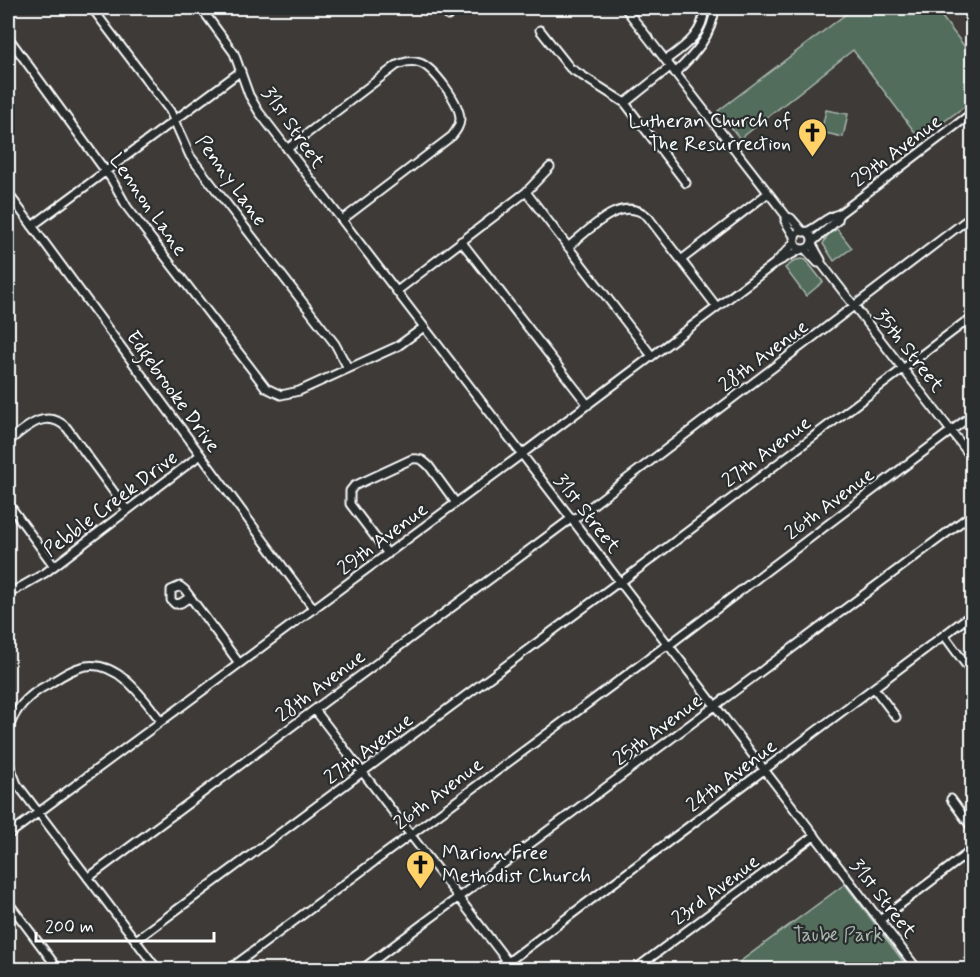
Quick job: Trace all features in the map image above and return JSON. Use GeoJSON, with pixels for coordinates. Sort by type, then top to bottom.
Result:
{"type":"FeatureCollection","features":[{"type":"Feature","properties":{"kind":"street","name":"Penny Lane"},"geometry":{"type":"LineString","coordinates":[[92,8],[175,120],[190,156],[335,344],[348,368]]}},
{"type":"Feature","properties":{"kind":"street"},"geometry":{"type":"LineString","coordinates":[[32,225],[241,71],[234,53],[201,8]]}},
{"type":"Feature","properties":{"kind":"street"},"geometry":{"type":"LineString","coordinates":[[448,16],[460,8]]}},
{"type":"Feature","properties":{"kind":"street"},"geometry":{"type":"LineString","coordinates":[[625,8],[786,217],[797,247],[804,249],[812,243],[812,237],[791,218],[786,217]]}},
{"type":"Feature","properties":{"kind":"street"},"geometry":{"type":"LineString","coordinates":[[670,67],[696,34],[701,25],[704,8]]}},
{"type":"Feature","properties":{"kind":"street"},"geometry":{"type":"LineString","coordinates":[[625,103],[703,43],[714,17],[715,8]]}},
{"type":"Feature","properties":{"kind":"street"},"geometry":{"type":"LineString","coordinates":[[540,30],[570,68],[625,103],[686,183]]}},
{"type":"Feature","properties":{"kind":"street","name":"Lennon Lane"},"geometry":{"type":"LineString","coordinates":[[8,37],[106,171],[127,207],[266,388],[281,395],[289,395],[348,368]]}},
{"type":"Feature","properties":{"kind":"street"},"geometry":{"type":"LineString","coordinates":[[287,149],[397,66],[408,61],[421,63],[432,70],[458,108],[460,119],[458,129],[452,136],[342,220]]}},
{"type":"Feature","properties":{"kind":"street","name":"31st Street"},"geometry":{"type":"LineString","coordinates":[[241,71],[254,104],[287,149],[918,969]]}},
{"type":"Feature","properties":{"kind":"street","name":"29th Avenue"},"geometry":{"type":"LineString","coordinates":[[804,232],[819,226],[833,215],[839,214],[972,113]]}},
{"type":"Feature","properties":{"kind":"street"},"geometry":{"type":"LineString","coordinates":[[397,291],[526,192],[550,167]]}},
{"type":"Feature","properties":{"kind":"street"},"geometry":{"type":"LineString","coordinates":[[526,192],[652,356]]}},
{"type":"Feature","properties":{"kind":"street","name":"Edgebrooke Drive"},"geometry":{"type":"LineString","coordinates":[[8,193],[314,609]]}},
{"type":"Feature","properties":{"kind":"street"},"geometry":{"type":"LineString","coordinates":[[681,260],[768,193]]}},
{"type":"Feature","properties":{"kind":"street"},"geometry":{"type":"LineString","coordinates":[[568,247],[612,213],[628,208],[637,210],[648,218],[717,307]]}},
{"type":"Feature","properties":{"kind":"street","name":"29th Avenue"},"geometry":{"type":"LineString","coordinates":[[812,243],[838,220],[839,214]]}},
{"type":"Feature","properties":{"kind":"street","name":"28th Avenue"},"geometry":{"type":"LineString","coordinates":[[88,878],[572,519],[972,216]]}},
{"type":"Feature","properties":{"kind":"street"},"geometry":{"type":"LineString","coordinates":[[795,240],[804,232]]}},
{"type":"Feature","properties":{"kind":"street","name":"29th Avenue"},"geometry":{"type":"LineString","coordinates":[[774,264],[795,240]]}},
{"type":"Feature","properties":{"kind":"street"},"geometry":{"type":"LineString","coordinates":[[461,242],[588,405]]}},
{"type":"Feature","properties":{"kind":"street","name":"35th Street"},"geometry":{"type":"LineString","coordinates":[[812,243],[821,263],[972,458]]}},
{"type":"Feature","properties":{"kind":"street","name":"29th Avenue"},"geometry":{"type":"LineString","coordinates":[[8,835],[588,405],[774,264],[804,249]]}},
{"type":"Feature","properties":{"kind":"street","name":"35th Street"},"geometry":{"type":"LineString","coordinates":[[804,249],[818,263],[821,263]]}},
{"type":"Feature","properties":{"kind":"street","name":"27th Avenue"},"geometry":{"type":"LineString","coordinates":[[136,940],[620,582],[965,322],[972,320]]}},
{"type":"Feature","properties":{"kind":"street"},"geometry":{"type":"LineString","coordinates":[[348,368],[398,346],[424,327]]}},
{"type":"Feature","properties":{"kind":"street","name":"26th Avenue"},"geometry":{"type":"LineString","coordinates":[[228,969],[668,644],[972,415]]}},
{"type":"Feature","properties":{"kind":"street"},"geometry":{"type":"LineString","coordinates":[[8,442],[34,421],[47,418],[58,422],[67,428],[128,510]]}},
{"type":"Feature","properties":{"kind":"street","name":"Pebble Creek Drive"},"geometry":{"type":"LineString","coordinates":[[8,594],[54,566],[200,455]]}},
{"type":"Feature","properties":{"kind":"street"},"geometry":{"type":"LineString","coordinates":[[388,554],[350,504],[350,491],[354,486],[418,458],[429,466],[456,503]]}},
{"type":"Feature","properties":{"kind":"street"},"geometry":{"type":"LineString","coordinates":[[8,503],[54,566]]}},
{"type":"Feature","properties":{"kind":"street","name":"25th Avenue"},"geometry":{"type":"LineString","coordinates":[[361,969],[972,514]]}},
{"type":"Feature","properties":{"kind":"street"},"geometry":{"type":"LineString","coordinates":[[190,597],[239,663]]}},
{"type":"Feature","properties":{"kind":"street","name":"24th Avenue"},"geometry":{"type":"LineString","coordinates":[[495,969],[972,614]]}},
{"type":"Feature","properties":{"kind":"street"},"geometry":{"type":"LineString","coordinates":[[944,636],[972,673]]}},
{"type":"Feature","properties":{"kind":"street"},"geometry":{"type":"LineString","coordinates":[[8,731],[15,712],[28,697],[68,673],[88,666],[97,666],[115,673],[138,692],[161,721]]}},
{"type":"Feature","properties":{"kind":"street"},"geometry":{"type":"LineString","coordinates":[[874,688],[896,717]]}},
{"type":"Feature","properties":{"kind":"street"},"geometry":{"type":"LineString","coordinates":[[315,710],[514,969]]}},
{"type":"Feature","properties":{"kind":"street"},"geometry":{"type":"LineString","coordinates":[[8,762],[14,778],[38,813],[158,969]]}},
{"type":"Feature","properties":{"kind":"street"},"geometry":{"type":"LineString","coordinates":[[951,799],[972,828]]}},
{"type":"Feature","properties":{"kind":"street","name":"23rd Avenue"},"geometry":{"type":"LineString","coordinates":[[634,969],[815,835]]}},
{"type":"Feature","properties":{"kind":"street"},"geometry":{"type":"LineString","coordinates":[[880,920],[972,850]]}},
{"type":"Feature","properties":{"kind":"street"},"geometry":{"type":"LineString","coordinates":[[8,902],[59,969]]}},
{"type":"Feature","properties":{"kind":"green space"},"geometry":{"type":"Polygon","coordinates":[[[854,8],[935,8],[972,56],[972,101],[920,139],[853,50],[740,139],[718,111],[854,8]]]}},
{"type":"Feature","properties":{"kind":"green space"},"geometry":{"type":"Polygon","coordinates":[[[826,110],[848,114],[843,137],[821,132],[826,110]]]}},
{"type":"Feature","properties":{"kind":"green space"},"geometry":{"type":"Polygon","coordinates":[[[837,229],[852,248],[834,261],[823,244],[827,236],[837,229]]]}},
{"type":"Feature","properties":{"kind":"green space"},"geometry":{"type":"Polygon","coordinates":[[[796,260],[806,260],[823,282],[806,296],[785,268],[796,260]]]}},
{"type":"Feature","properties":{"kind":"green space","name":"Taube Park"},"geometry":{"type":"Polygon","coordinates":[[[845,884],[909,969],[730,969],[845,884]]]}},
{"type":"Feature","properties":{"kind":"place","name":"Lutheran Church of The Resurrection"},"geometry":{"type":"Point","coordinates":[812,158]}},
{"type":"Feature","properties":{"kind":"place","name":"Marion Free Methodist Church"},"geometry":{"type":"Point","coordinates":[421,890]}}]}
